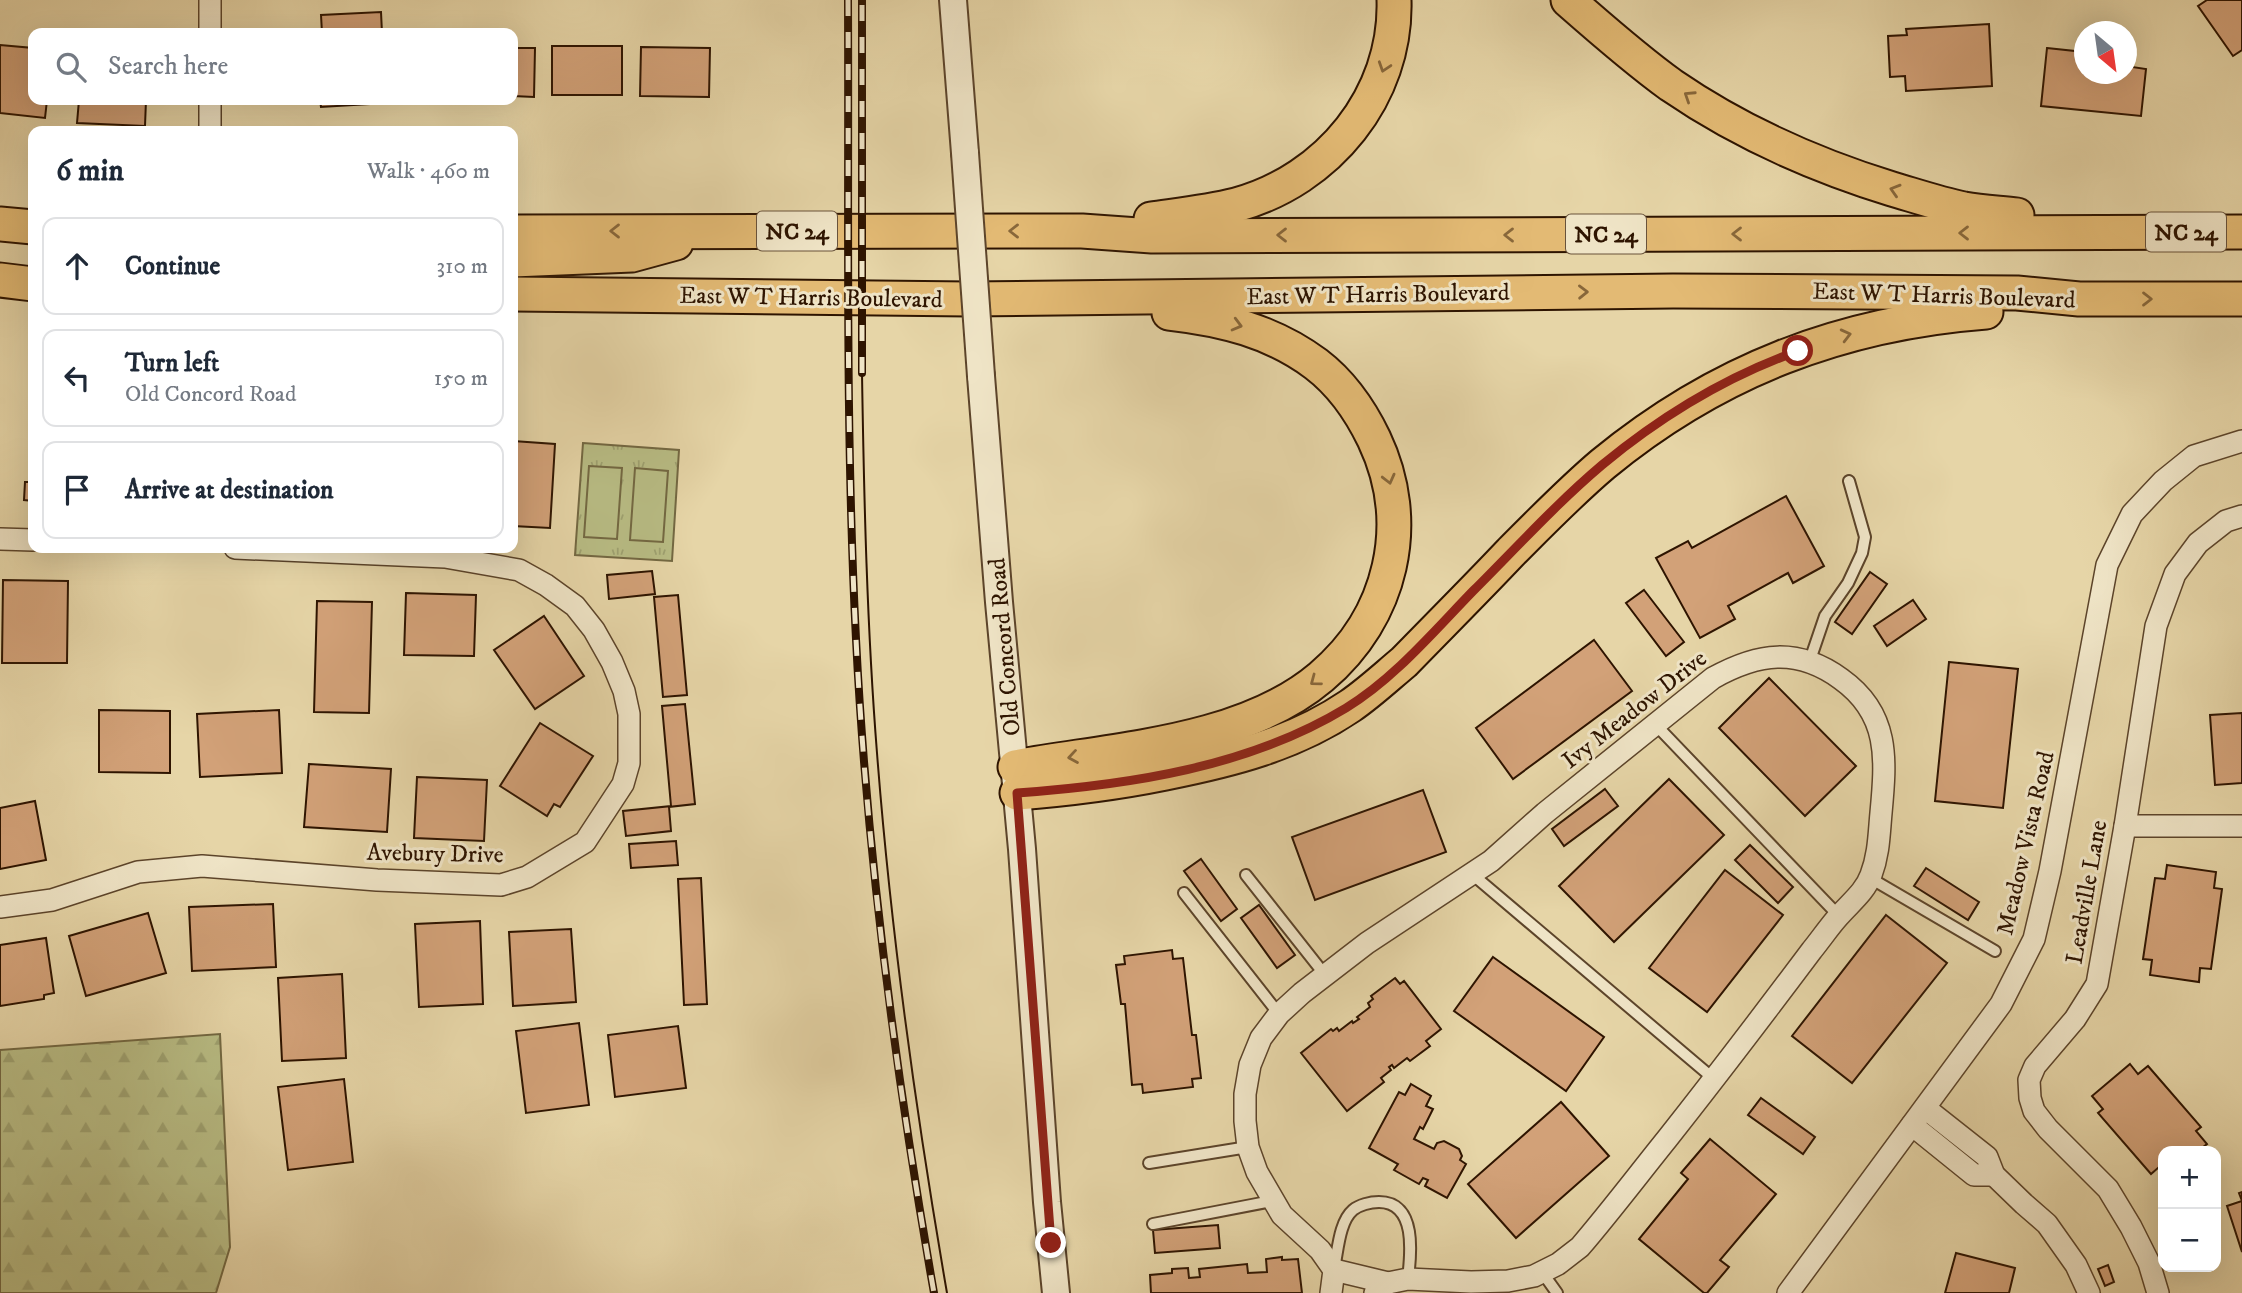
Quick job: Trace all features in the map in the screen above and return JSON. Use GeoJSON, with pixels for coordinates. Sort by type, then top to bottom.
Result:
{"type":"FeatureCollection","features":[{"type":"Feature","properties":{"kind":"main road"},"geometry":{"type":"LineString","coordinates":[[1082,231],[1238,204],[1293,181],[1318,163],[1340,143],[1359,120],[1375,92],[1391,44],[1394,0]]}},
{"type":"Feature","properties":{"kind":"main road"},"geometry":{"type":"LineString","coordinates":[[1568,0],[1612,39],[1671,84],[1744,129],[1811,161],[1870,182],[1964,209],[2131,232]]}},
{"type":"Feature","properties":{"kind":"main road"},"geometry":{"type":"LineString","coordinates":[[0,223],[28,226]]}},
{"type":"Feature","properties":{"kind":"main road"},"geometry":{"type":"LineString","coordinates":[[518,260],[632,255],[715,231]]}},
{"type":"Feature","properties":{"kind":"main road","name":"NC 24"},"geometry":{"type":"LineString","coordinates":[[518,232],[1082,231],[1153,236],[2242,232]]}},
{"type":"Feature","properties":{"kind":"main road"},"geometry":{"type":"LineString","coordinates":[[0,260],[28,261]]}},
{"type":"Feature","properties":{"kind":"main road"},"geometry":{"type":"LineString","coordinates":[[0,281],[28,284]]}},
{"type":"Feature","properties":{"kind":"main road","name":"East W T Harris Boulevard"},"geometry":{"type":"LineString","coordinates":[[518,294],[969,299],[1673,291],[2017,293],[2079,299],[2242,299]]}},
{"type":"Feature","properties":{"kind":"main road"},"geometry":{"type":"LineString","coordinates":[[1016,780],[1230,726],[1291,698],[1320,678],[1340,659],[1370,616],[1388,572],[1395,528],[1388,473],[1366,423],[1335,382],[1317,365],[1292,348],[1267,334],[1211,318],[1169,313],[1080,309],[1049,298]]}},
{"type":"Feature","properties":{"kind":"main road"},"geometry":{"type":"LineString","coordinates":[[1016,780],[1107,784],[1212,764],[1264,749],[1329,718],[1377,685],[1404,662],[1542,521],[1603,464],[1688,405],[1763,363],[1839,337],[1895,324],[1938,316],[2016,310],[2079,299]]}},
{"type":"Feature","properties":{"kind":"street"},"geometry":{"type":"LineString","coordinates":[[210,0],[210,28]]}},
{"type":"Feature","properties":{"kind":"street","name":"Old Concord Road"},"geometry":{"type":"LineString","coordinates":[[953,0],[1056,1293]]}},
{"type":"Feature","properties":{"kind":"street"},"geometry":{"type":"LineString","coordinates":[[210,105],[210,126]]}},
{"type":"Feature","properties":{"kind":"street","name":"Meadow Vista Road"},"geometry":{"type":"LineString","coordinates":[[1788,1293],[2001,1004],[2034,939],[2050,871],[2107,565],[2132,514],[2163,481],[2194,456],[2242,441]]}},
{"type":"Feature","properties":{"kind":"street","name":"Leadville Lane"},"geometry":{"type":"LineString","coordinates":[[2158,1293],[2143,1251],[2108,1189],[2034,1111],[2029,1080],[2035,1066],[2075,1019],[2096,985],[2125,826],[2156,626],[2175,574],[2198,543],[2226,521],[2242,516]]}},
{"type":"Feature","properties":{"kind":"street"},"geometry":{"type":"LineString","coordinates":[[0,539],[28,540]]}},
{"type":"Feature","properties":{"kind":"street","name":"Avebury Drive"},"geometry":{"type":"LineString","coordinates":[[0,908],[52,900],[138,872],[202,866],[377,880],[501,885],[527,877],[585,842],[623,784],[629,764],[629,713],[624,691],[612,662],[594,630],[575,606],[519,570],[445,557],[352,553]]}},
{"type":"Feature","properties":{"kind":"street","name":"Ivy Meadow Drive"},"geometry":{"type":"LineString","coordinates":[[1334,1270],[1320,1250],[1291,1225],[1272,1201],[1248,1147],[1245,1094],[1250,1065],[1261,1038],[1279,1014],[1367,943],[1491,861],[1654,723],[1713,678],[1737,664],[1763,657],[1790,657],[1840,678],[1860,695],[1875,716],[1882,741],[1884,781],[1879,849],[1870,878],[1861,893],[1839,916],[1593,1232],[1565,1258],[1534,1276],[1508,1281],[1391,1285]]}},
{"type":"Feature","properties":{"kind":"street"},"geometry":{"type":"LineString","coordinates":[[2125,826],[2242,826]]}},
{"type":"Feature","properties":{"kind":"street"},"geometry":{"type":"LineString","coordinates":[[1925,1108],[1987,1157],[1994,1175],[2048,1224],[2076,1265],[2089,1293]]}},
{"type":"Feature","properties":{"kind":"street"},"geometry":{"type":"LineString","coordinates":[[1912,1125],[1974,1175],[1994,1175]]}},
{"type":"Feature","properties":{"kind":"street"},"geometry":{"type":"LineString","coordinates":[[1960,1164],[1974,1147]]}},
{"type":"Feature","properties":{"kind":"street"},"geometry":{"type":"LineString","coordinates":[[1331,1293],[1334,1270],[1391,1285]]}},
{"type":"Feature","properties":{"kind":"lane"},"geometry":{"type":"LineString","coordinates":[[1808,663],[1825,616],[1848,583],[1862,553],[1865,537],[1849,481]]}},
{"type":"Feature","properties":{"kind":"lane"},"geometry":{"type":"LineString","coordinates":[[1654,723],[1839,916]]}},
{"type":"Feature","properties":{"kind":"lane"},"geometry":{"type":"LineString","coordinates":[[1472,874],[1714,1079]]}},
{"type":"Feature","properties":{"kind":"lane"},"geometry":{"type":"LineString","coordinates":[[1246,875],[1325,975]]}},
{"type":"Feature","properties":{"kind":"lane"},"geometry":{"type":"LineString","coordinates":[[1870,878],[1995,951]]}},
{"type":"Feature","properties":{"kind":"lane"},"geometry":{"type":"LineString","coordinates":[[1184,893],[1279,1014]]}},
{"type":"Feature","properties":{"kind":"lane"},"geometry":{"type":"LineString","coordinates":[[1149,1163],[1248,1147]]}},
{"type":"Feature","properties":{"kind":"lane"},"geometry":{"type":"LineString","coordinates":[[1153,1224],[1272,1201]]}},
{"type":"Feature","properties":{"kind":"lane"},"geometry":{"type":"LineString","coordinates":[[1334,1270],[1345,1222],[1353,1210],[1370,1202],[1386,1202],[1398,1211],[1408,1224],[1411,1245],[1391,1285]]}},
{"type":"Feature","properties":{"kind":"lane"},"geometry":{"type":"LineString","coordinates":[[1542,1272],[1557,1293]]}},
{"type":"Feature","properties":{"kind":"green space"},"geometry":{"type":"Polygon","coordinates":[[[583,443],[679,450],[672,561],[575,555],[583,443]]]}},
{"type":"Feature","properties":{"kind":"green space"},"geometry":{"type":"Polygon","coordinates":[[[589,466],[622,468],[617,539],[584,537],[589,466]]]}},
{"type":"Feature","properties":{"kind":"green space"},"geometry":{"type":"Polygon","coordinates":[[[635,468],[668,471],[663,542],[630,540],[635,468]]]}},
{"type":"Feature","properties":{"kind":"green space"},"geometry":{"type":"Polygon","coordinates":[[[220,1034],[230,1247],[216,1293],[0,1293],[0,1050],[220,1034]]]}},
{"type":"Feature","properties":{"kind":"building"},"geometry":{"type":"Polygon","coordinates":[[[2207,0],[2242,0],[2242,50],[2233,56],[2198,6],[2207,0]]]}},
{"type":"Feature","properties":{"kind":"building"},"geometry":{"type":"Polygon","coordinates":[[[381,12],[382,28],[322,28],[321,15],[381,12]]]}},
{"type":"Feature","properties":{"kind":"building"},"geometry":{"type":"Polygon","coordinates":[[[1989,24],[1992,86],[1906,91],[1905,76],[1890,77],[1888,36],[1907,35],[1906,29],[1989,24]]]}},
{"type":"Feature","properties":{"kind":"building"},"geometry":{"type":"Polygon","coordinates":[[[0,45],[28,48],[28,105],[46,105],[45,118],[0,113],[0,45]]]}},
{"type":"Feature","properties":{"kind":"building"},"geometry":{"type":"Polygon","coordinates":[[[552,46],[622,46],[622,95],[552,95],[552,46]]]}},
{"type":"Feature","properties":{"kind":"building"},"geometry":{"type":"Polygon","coordinates":[[[641,47],[710,48],[709,97],[640,96],[641,47]]]}},
{"type":"Feature","properties":{"kind":"building"},"geometry":{"type":"Polygon","coordinates":[[[518,48],[535,48],[534,97],[518,96],[518,48]]]}},
{"type":"Feature","properties":{"kind":"building"},"geometry":{"type":"Polygon","coordinates":[[[2047,48],[2074,51],[2074,84],[2137,84],[2137,68],[2146,69],[2141,116],[2041,106],[2047,48]]]}},
{"type":"Feature","properties":{"kind":"building"},"geometry":{"type":"Polygon","coordinates":[[[79,105],[146,105],[145,126],[77,123],[79,105]]]}},
{"type":"Feature","properties":{"kind":"building"},"geometry":{"type":"Polygon","coordinates":[[[321,105],[354,105],[321,107],[321,105]]]}},
{"type":"Feature","properties":{"kind":"building"},"geometry":{"type":"Polygon","coordinates":[[[518,441],[555,444],[550,528],[518,526],[518,441]]]}},
{"type":"Feature","properties":{"kind":"building"},"geometry":{"type":"Polygon","coordinates":[[[25,482],[28,482],[28,500],[24,500],[25,482]]]}},
{"type":"Feature","properties":{"kind":"building"},"geometry":{"type":"Polygon","coordinates":[[[1786,496],[1824,566],[1793,583],[1788,573],[1728,606],[1735,619],[1700,638],[1656,558],[1688,541],[1692,548],[1786,496]]]}},
{"type":"Feature","properties":{"kind":"building"},"geometry":{"type":"Polygon","coordinates":[[[652,571],[655,594],[609,599],[607,575],[652,571]]]}},
{"type":"Feature","properties":{"kind":"building"},"geometry":{"type":"Polygon","coordinates":[[[1870,572],[1887,584],[1852,634],[1835,622],[1870,572]]]}},
{"type":"Feature","properties":{"kind":"building"},"geometry":{"type":"Polygon","coordinates":[[[3,580],[68,581],[67,663],[2,663],[3,580]]]}},
{"type":"Feature","properties":{"kind":"building"},"geometry":{"type":"Polygon","coordinates":[[[1644,590],[1684,642],[1666,656],[1626,603],[1644,590]]]}},
{"type":"Feature","properties":{"kind":"building"},"geometry":{"type":"Polygon","coordinates":[[[406,593],[476,595],[474,656],[404,655],[406,593]]]}},
{"type":"Feature","properties":{"kind":"building"},"geometry":{"type":"Polygon","coordinates":[[[678,595],[687,695],[663,697],[654,597],[678,595]]]}},
{"type":"Feature","properties":{"kind":"building"},"geometry":{"type":"Polygon","coordinates":[[[1913,600],[1926,619],[1887,646],[1874,626],[1913,600]]]}},
{"type":"Feature","properties":{"kind":"building"},"geometry":{"type":"Polygon","coordinates":[[[317,601],[372,602],[369,713],[314,712],[317,601]]]}},
{"type":"Feature","properties":{"kind":"building"},"geometry":{"type":"Polygon","coordinates":[[[544,616],[584,676],[535,709],[494,650],[544,616]]]}},
{"type":"Feature","properties":{"kind":"building"},"geometry":{"type":"Polygon","coordinates":[[[1594,640],[1632,691],[1513,779],[1476,728],[1594,640]]]}},
{"type":"Feature","properties":{"kind":"building"},"geometry":{"type":"Polygon","coordinates":[[[1949,662],[2018,669],[2003,808],[1935,801],[1949,662]]]}},
{"type":"Feature","properties":{"kind":"building"},"geometry":{"type":"Polygon","coordinates":[[[1769,678],[1856,766],[1805,816],[1719,728],[1769,678]]]}},
{"type":"Feature","properties":{"kind":"building"},"geometry":{"type":"Polygon","coordinates":[[[685,704],[695,804],[669,807],[671,831],[626,836],[623,811],[671,806],[662,706],[685,704]]]}},
{"type":"Feature","properties":{"kind":"building"},"geometry":{"type":"Polygon","coordinates":[[[99,710],[170,711],[170,773],[99,772],[99,710]]]}},
{"type":"Feature","properties":{"kind":"building"},"geometry":{"type":"Polygon","coordinates":[[[279,710],[282,773],[200,777],[197,714],[279,710]]]}},
{"type":"Feature","properties":{"kind":"building"},"geometry":{"type":"Polygon","coordinates":[[[2242,713],[2242,783],[2215,785],[2210,715],[2242,713]]]}},
{"type":"Feature","properties":{"kind":"building"},"geometry":{"type":"Polygon","coordinates":[[[540,723],[593,756],[560,807],[554,804],[547,816],[500,786],[540,723]]]}},
{"type":"Feature","properties":{"kind":"building"},"geometry":{"type":"Polygon","coordinates":[[[309,764],[391,769],[387,832],[304,827],[309,764]]]}},
{"type":"Feature","properties":{"kind":"building"},"geometry":{"type":"Polygon","coordinates":[[[417,777],[487,780],[484,841],[414,838],[417,777]]]}},
{"type":"Feature","properties":{"kind":"building"},"geometry":{"type":"Polygon","coordinates":[[[1669,779],[1724,835],[1614,942],[1559,886],[1669,779]]]}},
{"type":"Feature","properties":{"kind":"building"},"geometry":{"type":"Polygon","coordinates":[[[1605,789],[1618,806],[1564,846],[1552,829],[1605,789]]]}},
{"type":"Feature","properties":{"kind":"building"},"geometry":{"type":"Polygon","coordinates":[[[1423,790],[1446,852],[1315,900],[1292,837],[1423,790]]]}},
{"type":"Feature","properties":{"kind":"building"},"geometry":{"type":"Polygon","coordinates":[[[35,801],[46,860],[0,869],[0,808],[35,801]]]}},
{"type":"Feature","properties":{"kind":"building"},"geometry":{"type":"Polygon","coordinates":[[[676,841],[678,865],[631,868],[629,844],[676,841]]]}},
{"type":"Feature","properties":{"kind":"building"},"geometry":{"type":"Polygon","coordinates":[[[1750,845],[1793,887],[1778,903],[1735,860],[1750,845]]]}},
{"type":"Feature","properties":{"kind":"building"},"geometry":{"type":"Polygon","coordinates":[[[1201,859],[1237,909],[1221,921],[1184,871],[1201,859]]]}},
{"type":"Feature","properties":{"kind":"building"},"geometry":{"type":"Polygon","coordinates":[[[2167,865],[2216,872],[2214,888],[2222,889],[2211,969],[2200,968],[2199,982],[2150,975],[2152,960],[2143,959],[2155,878],[2165,879],[2167,865]]]}},
{"type":"Feature","properties":{"kind":"building"},"geometry":{"type":"Polygon","coordinates":[[[1926,868],[1979,902],[1968,920],[1914,886],[1926,868]]]}},
{"type":"Feature","properties":{"kind":"building"},"geometry":{"type":"Polygon","coordinates":[[[1725,870],[1783,915],[1707,1012],[1649,968],[1725,870]]]}},
{"type":"Feature","properties":{"kind":"building"},"geometry":{"type":"Polygon","coordinates":[[[701,878],[707,1004],[684,1005],[678,879],[701,878]]]}},
{"type":"Feature","properties":{"kind":"building"},"geometry":{"type":"Polygon","coordinates":[[[273,904],[276,967],[192,971],[189,907],[273,904]]]}},
{"type":"Feature","properties":{"kind":"building"},"geometry":{"type":"Polygon","coordinates":[[[1259,905],[1295,955],[1277,968],[1241,918],[1259,905]]]}},
{"type":"Feature","properties":{"kind":"building"},"geometry":{"type":"Polygon","coordinates":[[[148,913],[166,973],[86,996],[69,936],[148,913]]]}},
{"type":"Feature","properties":{"kind":"building"},"geometry":{"type":"Polygon","coordinates":[[[1886,915],[1947,963],[1852,1083],[1792,1036],[1886,915]]]}},
{"type":"Feature","properties":{"kind":"building"},"geometry":{"type":"Polygon","coordinates":[[[480,921],[483,1004],[419,1007],[415,924],[480,921]]]}},
{"type":"Feature","properties":{"kind":"building"},"geometry":{"type":"Polygon","coordinates":[[[571,929],[576,1002],[513,1006],[509,932],[571,929]]]}},
{"type":"Feature","properties":{"kind":"building"},"geometry":{"type":"Polygon","coordinates":[[[46,938],[54,993],[44,995],[44,999],[0,1006],[0,945],[46,938]]]}},
{"type":"Feature","properties":{"kind":"building"},"geometry":{"type":"Polygon","coordinates":[[[1172,950],[1173,959],[1183,958],[1192,1035],[1196,1035],[1201,1078],[1192,1079],[1193,1087],[1143,1093],[1142,1084],[1132,1085],[1125,1004],[1121,1004],[1116,965],[1125,964],[1124,956],[1172,950]]]}},
{"type":"Feature","properties":{"kind":"building"},"geometry":{"type":"Polygon","coordinates":[[[1493,957],[1604,1037],[1566,1091],[1454,1011],[1493,957]]]}},
{"type":"Feature","properties":{"kind":"building"},"geometry":{"type":"Polygon","coordinates":[[[342,974],[346,1058],[282,1061],[278,978],[342,974]]]}},
{"type":"Feature","properties":{"kind":"building"},"geometry":{"type":"Polygon","coordinates":[[[1395,978],[1400,984],[1404,981],[1441,1029],[1426,1041],[1430,1046],[1410,1061],[1407,1058],[1394,1068],[1392,1065],[1389,1067],[1391,1070],[1381,1078],[1384,1082],[1347,1111],[1301,1053],[1331,1029],[1333,1031],[1337,1028],[1339,1031],[1359,1019],[1357,1017],[1370,1007],[1368,1003],[1373,999],[1371,996],[1395,978]]]}},
{"type":"Feature","properties":{"kind":"building"},"geometry":{"type":"Polygon","coordinates":[[[579,1023],[589,1105],[526,1113],[516,1031],[579,1023]]]}},
{"type":"Feature","properties":{"kind":"building"},"geometry":{"type":"Polygon","coordinates":[[[678,1026],[686,1088],[615,1097],[608,1035],[678,1026]]]}},
{"type":"Feature","properties":{"kind":"building"},"geometry":{"type":"Polygon","coordinates":[[[2130,1064],[2138,1074],[2148,1066],[2201,1127],[2196,1131],[2207,1144],[2158,1146],[2158,1168],[2151,1174],[2098,1113],[2103,1109],[2092,1096],[2130,1064]]]}},
{"type":"Feature","properties":{"kind":"building"},"geometry":{"type":"Polygon","coordinates":[[[344,1079],[353,1162],[288,1170],[278,1087],[344,1079]]]}},
{"type":"Feature","properties":{"kind":"building"},"geometry":{"type":"Polygon","coordinates":[[[1411,1084],[1431,1096],[1426,1106],[1433,1109],[1423,1129],[1420,1127],[1414,1139],[1434,1149],[1437,1143],[1444,1141],[1459,1149],[1462,1156],[1460,1160],[1466,1164],[1447,1198],[1425,1186],[1428,1180],[1423,1178],[1419,1184],[1394,1170],[1398,1164],[1369,1148],[1399,1092],[1405,1095],[1411,1084]]]}},
{"type":"Feature","properties":{"kind":"building"},"geometry":{"type":"Polygon","coordinates":[[[1761,1098],[1815,1137],[1803,1154],[1748,1115],[1761,1098]]]}},
{"type":"Feature","properties":{"kind":"building"},"geometry":{"type":"Polygon","coordinates":[[[1561,1102],[1609,1156],[1516,1238],[1468,1184],[1561,1102]]]}},
{"type":"Feature","properties":{"kind":"building"},"geometry":{"type":"Polygon","coordinates":[[[1710,1139],[1776,1194],[1720,1260],[1729,1267],[1707,1293],[1704,1293],[1639,1239],[1688,1179],[1681,1173],[1710,1139]]]}},
{"type":"Feature","properties":{"kind":"building"},"geometry":{"type":"Polygon","coordinates":[[[2242,1201],[2242,1252],[2227,1206],[2242,1201]]]}},
{"type":"Feature","properties":{"kind":"building"},"geometry":{"type":"Polygon","coordinates":[[[1218,1225],[1220,1248],[1155,1253],[1153,1230],[1218,1225]]]}},
{"type":"Feature","properties":{"kind":"building"},"geometry":{"type":"Polygon","coordinates":[[[1956,1253],[2015,1268],[2009,1293],[1945,1293],[1956,1253]]]}},
{"type":"Feature","properties":{"kind":"building"},"geometry":{"type":"Polygon","coordinates":[[[1282,1257],[1282,1260],[1298,1259],[1302,1293],[1151,1293],[1150,1275],[1188,1268],[1189,1278],[1200,1277],[1199,1269],[1247,1264],[1248,1273],[1267,1272],[1266,1259],[1282,1257]]]}},
{"type":"Feature","properties":{"kind":"building"},"geometry":{"type":"Polygon","coordinates":[[[2108,1265],[2114,1282],[2105,1286],[2098,1269],[2108,1265]]]}},
{"type":"Feature","properties":{"kind":"tram line"},"geometry":{"type":"LineString","coordinates":[[862,373],[868,611],[889,889],[925,1159],[947,1293]]}},
{"type":"Feature","properties":{"kind":"railway"},"geometry":{"type":"LineString","coordinates":[[848,0],[850,479],[861,721],[885,968],[907,1131],[934,1293]]}},
{"type":"Feature","properties":{"kind":"railway"},"geometry":{"type":"LineString","coordinates":[[862,0],[862,373]]}},
{"type":"Feature","properties":{"kind":"route"},"geometry":{"type":"LineString","coordinates":[[1051,1243],[1017,793],[1107,784],[1243,756],[1292,737],[1349,707],[1404,662],[1542,521],[1603,464],[1699,398],[1763,363],[1798,351]]}}]}
